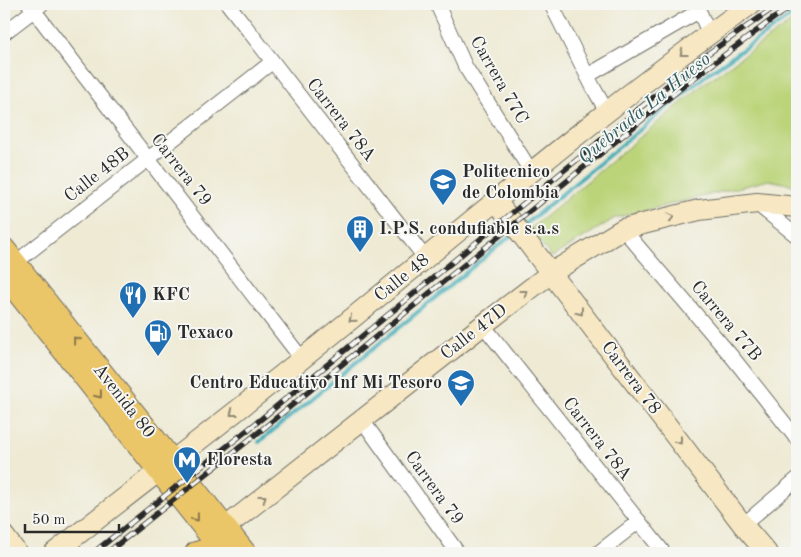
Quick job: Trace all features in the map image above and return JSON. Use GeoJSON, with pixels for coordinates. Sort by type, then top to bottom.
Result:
{"type":"FeatureCollection","features":[{"type":"Feature","properties":{"kind":"main road","name":"Calle 48"},"geometry":{"type":"LineString","coordinates":[[54,553],[302,359],[607,112],[709,33],[751,4]]}},
{"type":"Feature","properties":{"kind":"main road","name":"Carrera 78"},"geometry":{"type":"LineString","coordinates":[[496,202],[743,525],[767,553]]}},
{"type":"Feature","properties":{"kind":"main road","name":"Calle 47D"},"geometry":{"type":"LineString","coordinates":[[192,553],[215,544],[362,420],[551,273],[624,229],[699,210],[757,203],[797,207]]}},
{"type":"Feature","properties":{"kind":"main road","name":"Avenida 80"},"geometry":{"type":"LineString","coordinates":[[7,262],[165,465],[215,544],[245,553]]}},
{"type":"Feature","properties":{"kind":"main road"},"geometry":{"type":"LineString","coordinates":[[4,536],[17,553]]}},
{"type":"Feature","properties":{"kind":"street","name":"Carrera 78A"},"geometry":{"type":"LineString","coordinates":[[228,4],[426,259]]}},
{"type":"Feature","properties":{"kind":"street","name":"Carrera 77C"},"geometry":{"type":"LineString","coordinates":[[437,4],[465,66],[532,173]]}},
{"type":"Feature","properties":{"kind":"street"},"geometry":{"type":"LineString","coordinates":[[550,4],[607,112]]}},
{"type":"Feature","properties":{"kind":"street"},"geometry":{"type":"LineString","coordinates":[[4,33],[34,6]]}},
{"type":"Feature","properties":{"kind":"street","name":"Carrera 79"},"geometry":{"type":"LineString","coordinates":[[34,6],[148,159],[302,359]]}},
{"type":"Feature","properties":{"kind":"street"},"geometry":{"type":"LineString","coordinates":[[587,76],[698,7],[709,33]]}},
{"type":"Feature","properties":{"kind":"street","name":"Calle 48B"},"geometry":{"type":"LineString","coordinates":[[7,262],[148,159],[272,62]]}},
{"type":"Feature","properties":{"kind":"street"},"geometry":{"type":"LineString","coordinates":[[757,203],[797,236]]}},
{"type":"Feature","properties":{"kind":"street","name":"Carrera 77B"},"geometry":{"type":"LineString","coordinates":[[624,229],[733,358],[797,439]]}},
{"type":"Feature","properties":{"kind":"street","name":"Carrera 78A"},"geometry":{"type":"LineString","coordinates":[[482,325],[664,553]]}},
{"type":"Feature","properties":{"kind":"street","name":"Carrera 79"},"geometry":{"type":"LineString","coordinates":[[362,420],[458,553]]}},
{"type":"Feature","properties":{"kind":"street"},"geometry":{"type":"LineString","coordinates":[[743,525],[797,479]]}},
{"type":"Feature","properties":{"kind":"street"},"geometry":{"type":"LineString","coordinates":[[598,553],[639,521]]}},
{"type":"Feature","properties":{"kind":"green space"},"geometry":{"type":"Polygon","coordinates":[[[797,18],[797,186],[769,180],[615,218],[552,257],[529,230],[706,82],[797,18]]]}},
{"type":"Feature","properties":{"kind":"waterway","name":"Quebrada La Hueso"},"geometry":{"type":"LineString","coordinates":[[522,227],[710,72],[797,12]]}},
{"type":"Feature","properties":{"kind":"waterway","name":"Quebrada La Hueso"},"geometry":{"type":"LineString","coordinates":[[259,442],[513,234]]}},
{"type":"Feature","properties":{"kind":"railway"},"geometry":{"type":"LineString","coordinates":[[93,553],[255,424],[696,62],[779,4]]}},
{"type":"Feature","properties":{"kind":"railway"},"geometry":{"type":"LineString","coordinates":[[107,553],[259,432],[686,84],[774,18],[796,4]]}},
{"type":"Feature","properties":{"kind":"place","name":"Politecnico de Colombia"},"geometry":{"type":"Point","coordinates":[443,206]}},
{"type":"Feature","properties":{"kind":"place","name":"I.P.S. condufiable s.a.s"},"geometry":{"type":"Point","coordinates":[360,253]}},
{"type":"Feature","properties":{"kind":"place","name":"KFC"},"geometry":{"type":"Point","coordinates":[133,319]}},
{"type":"Feature","properties":{"kind":"place","name":"Texaco"},"geometry":{"type":"Point","coordinates":[158,357]}},
{"type":"Feature","properties":{"kind":"place","name":"Centro Educativo Inf Mi Tesoro"},"geometry":{"type":"Point","coordinates":[461,407]}},
{"type":"Feature","properties":{"kind":"place","name":"Floresta"},"geometry":{"type":"Point","coordinates":[187,484]}}]}
